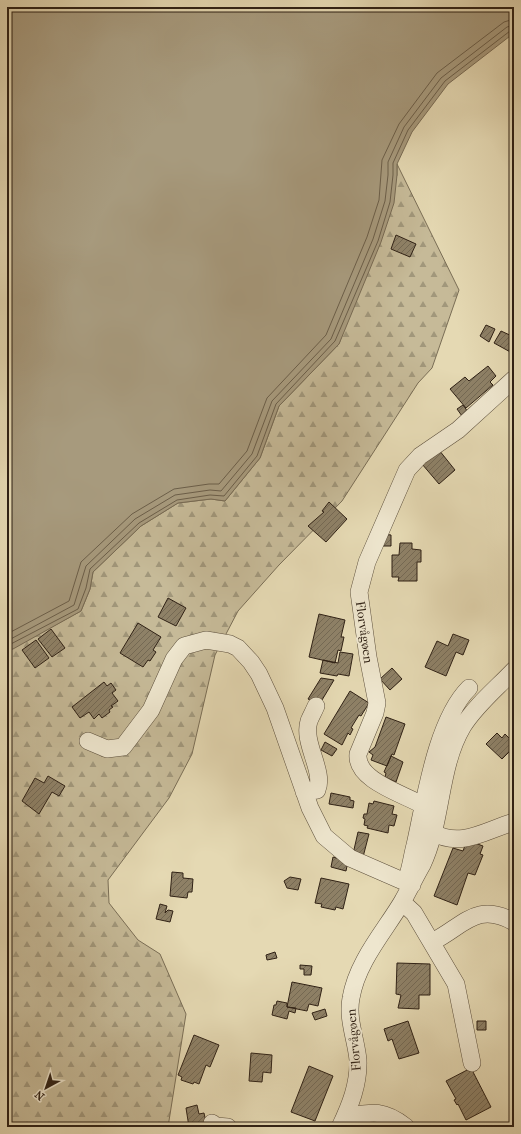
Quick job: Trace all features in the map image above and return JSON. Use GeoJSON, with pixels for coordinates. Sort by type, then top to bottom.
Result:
{"type":"FeatureCollection","features":[{"type":"Feature","properties":{"kind":"street","name":"Florvågøen"},"geometry":{"type":"LineString","coordinates":[[424,806],[385,788],[360,766],[357,760],[358,754],[375,713],[377,703],[369,664],[359,592],[367,562],[407,470],[420,456],[458,430],[514,379]]}},
{"type":"Feature","properties":{"kind":"street"},"geometry":{"type":"LineString","coordinates":[[88,741],[107,749],[123,747],[151,710],[165,676],[178,652],[184,646],[206,640],[230,644],[238,648],[251,662],[259,674],[275,708],[310,808],[324,836],[350,858],[409,883]]}},
{"type":"Feature","properties":{"kind":"street","name":"Florvågøen"},"geometry":{"type":"LineString","coordinates":[[343,1122],[352,1102],[358,1061],[350,1007],[351,996],[369,953],[402,902],[409,883],[423,861],[432,832],[445,773],[457,738],[475,710],[514,670]]}},
{"type":"Feature","properties":{"kind":"street","name":"Florvågøen"},"geometry":{"type":"LineString","coordinates":[[409,883],[410,870],[430,775],[452,712],[469,688]]}},
{"type":"Feature","properties":{"kind":"street"},"geometry":{"type":"LineString","coordinates":[[304,792],[317,790],[318,787],[317,772],[309,745],[309,722],[316,706]]}},
{"type":"Feature","properties":{"kind":"street"},"geometry":{"type":"LineString","coordinates":[[432,832],[446,838],[470,838],[483,835],[514,822]]}},
{"type":"Feature","properties":{"kind":"street"},"geometry":{"type":"LineString","coordinates":[[402,902],[414,913],[456,984],[472,1063]]}},
{"type":"Feature","properties":{"kind":"street"},"geometry":{"type":"LineString","coordinates":[[432,942],[467,920],[486,913],[495,913],[514,922]]}},
{"type":"Feature","properties":{"kind":"street","name":"Florvågøen"},"geometry":{"type":"LineString","coordinates":[[343,1122],[362,1114],[387,1114],[406,1127]]}},
{"type":"Feature","properties":{"kind":"green space"},"geometry":{"type":"Polygon","coordinates":[[[397,164],[459,290],[432,368],[418,383],[342,501],[279,565],[238,611],[215,655],[192,754],[169,798],[108,880],[109,903],[138,940],[160,954],[186,1014],[168,1127],[7,1127],[7,650],[81,611],[90,589],[93,572],[141,526],[178,503],[211,499],[225,501],[260,458],[279,406],[339,344],[397,175],[397,164]]]}},
{"type":"Feature","properties":{"kind":"water"},"geometry":{"type":"Polygon","coordinates":[[[7,7],[514,7],[514,33],[448,84],[412,132],[397,164],[394,203],[381,242],[339,344],[279,406],[260,458],[225,501],[211,499],[178,503],[141,526],[93,572],[90,589],[81,611],[13,649],[7,650],[7,7]]]}},
{"type":"Feature","properties":{"kind":"building"},"geometry":{"type":"Polygon","coordinates":[[[396,235],[416,244],[410,257],[391,249],[396,235]]]}},
{"type":"Feature","properties":{"kind":"building"},"geometry":{"type":"Polygon","coordinates":[[[486,325],[495,329],[489,342],[480,336],[486,325]]]}},
{"type":"Feature","properties":{"kind":"building"},"geometry":{"type":"Polygon","coordinates":[[[501,331],[514,337],[514,354],[494,343],[501,331]]]}},
{"type":"Feature","properties":{"kind":"building"},"geometry":{"type":"Polygon","coordinates":[[[488,366],[496,376],[490,382],[493,385],[466,408],[450,389],[465,377],[469,381],[488,366]]]}},
{"type":"Feature","properties":{"kind":"building"},"geometry":{"type":"Polygon","coordinates":[[[463,405],[468,412],[462,416],[457,409],[463,405]]]}},
{"type":"Feature","properties":{"kind":"building"},"geometry":{"type":"Polygon","coordinates":[[[439,450],[455,470],[439,484],[422,464],[439,450]]]}},
{"type":"Feature","properties":{"kind":"building"},"geometry":{"type":"Polygon","coordinates":[[[329,502],[347,519],[326,542],[308,526],[324,512],[322,511],[329,502]]]}},
{"type":"Feature","properties":{"kind":"building"},"geometry":{"type":"Polygon","coordinates":[[[383,534],[391,535],[391,546],[383,546],[383,534]]]}},
{"type":"Feature","properties":{"kind":"building"},"geometry":{"type":"Polygon","coordinates":[[[400,543],[412,543],[412,549],[421,550],[421,562],[417,562],[417,581],[398,581],[399,577],[392,577],[392,555],[399,555],[400,543]]]}},
{"type":"Feature","properties":{"kind":"building"},"geometry":{"type":"Polygon","coordinates":[[[168,598],[186,608],[176,626],[158,617],[168,598]]]}},
{"type":"Feature","properties":{"kind":"building"},"geometry":{"type":"Polygon","coordinates":[[[319,614],[345,620],[341,637],[344,637],[341,651],[338,650],[335,663],[309,657],[319,614]]]}},
{"type":"Feature","properties":{"kind":"building"},"geometry":{"type":"Polygon","coordinates":[[[138,623],[161,637],[153,650],[156,652],[150,661],[148,660],[143,667],[120,653],[138,623]]]}},
{"type":"Feature","properties":{"kind":"building"},"geometry":{"type":"Polygon","coordinates":[[[51,629],[65,648],[52,657],[38,639],[51,629]]]}},
{"type":"Feature","properties":{"kind":"building"},"geometry":{"type":"Polygon","coordinates":[[[453,634],[469,640],[463,655],[456,652],[446,676],[425,667],[437,641],[448,646],[453,634]]]}},
{"type":"Feature","properties":{"kind":"building"},"geometry":{"type":"Polygon","coordinates":[[[36,640],[49,658],[35,668],[22,650],[36,640]]]}},
{"type":"Feature","properties":{"kind":"building"},"geometry":{"type":"Polygon","coordinates":[[[340,652],[353,654],[349,676],[338,674],[337,676],[320,673],[323,660],[338,663],[340,652]]]}},
{"type":"Feature","properties":{"kind":"building"},"geometry":{"type":"Polygon","coordinates":[[[392,668],[402,679],[390,690],[380,679],[392,668]]]}},
{"type":"Feature","properties":{"kind":"building"},"geometry":{"type":"Polygon","coordinates":[[[321,678],[334,680],[319,705],[308,699],[321,678]]]}},
{"type":"Feature","properties":{"kind":"building"},"geometry":{"type":"Polygon","coordinates":[[[104,682],[107,686],[111,683],[116,690],[112,693],[118,701],[111,706],[113,707],[109,710],[110,712],[102,718],[99,714],[94,719],[89,712],[80,718],[72,707],[104,682]]]}},
{"type":"Feature","properties":{"kind":"building"},"geometry":{"type":"Polygon","coordinates":[[[350,691],[369,703],[361,716],[359,715],[351,728],[353,729],[350,735],[348,733],[342,745],[324,734],[350,691]]]}},
{"type":"Feature","properties":{"kind":"building"},"geometry":{"type":"Polygon","coordinates":[[[386,717],[405,724],[394,755],[392,754],[387,766],[371,760],[373,755],[369,752],[375,747],[386,717]]]}},
{"type":"Feature","properties":{"kind":"building"},"geometry":{"type":"Polygon","coordinates":[[[497,733],[502,738],[505,734],[514,743],[514,747],[502,759],[486,744],[497,733]]]}},
{"type":"Feature","properties":{"kind":"building"},"geometry":{"type":"Polygon","coordinates":[[[325,742],[337,749],[332,756],[321,750],[325,742]]]}},
{"type":"Feature","properties":{"kind":"building"},"geometry":{"type":"Polygon","coordinates":[[[391,756],[403,762],[396,782],[385,777],[386,773],[384,772],[391,756]]]}},
{"type":"Feature","properties":{"kind":"building"},"geometry":{"type":"Polygon","coordinates":[[[48,776],[65,786],[59,796],[52,792],[39,814],[22,801],[35,778],[44,783],[48,776]]]}},
{"type":"Feature","properties":{"kind":"building"},"geometry":{"type":"Polygon","coordinates":[[[331,793],[350,797],[350,800],[354,801],[353,808],[329,804],[331,793]]]}},
{"type":"Feature","properties":{"kind":"building"},"geometry":{"type":"Polygon","coordinates":[[[374,801],[394,806],[392,814],[397,815],[394,826],[389,825],[388,833],[367,828],[368,826],[364,825],[364,814],[367,814],[369,803],[373,804],[374,801]]]}},
{"type":"Feature","properties":{"kind":"building"},"geometry":{"type":"Polygon","coordinates":[[[358,832],[369,834],[363,857],[353,854],[358,832]]]}},
{"type":"Feature","properties":{"kind":"building"},"geometry":{"type":"Polygon","coordinates":[[[467,840],[483,846],[480,854],[483,855],[475,875],[468,873],[457,905],[434,896],[453,848],[463,851],[467,840]]]}},
{"type":"Feature","properties":{"kind":"building"},"geometry":{"type":"Polygon","coordinates":[[[333,857],[348,861],[346,871],[331,867],[333,857]]]}},
{"type":"Feature","properties":{"kind":"building"},"geometry":{"type":"Polygon","coordinates":[[[172,872],[183,873],[183,878],[193,879],[192,892],[188,892],[187,898],[170,896],[172,872]]]}},
{"type":"Feature","properties":{"kind":"building"},"geometry":{"type":"Polygon","coordinates":[[[290,877],[301,879],[298,890],[287,888],[284,881],[290,877]]]}},
{"type":"Feature","properties":{"kind":"building"},"geometry":{"type":"Polygon","coordinates":[[[321,878],[349,884],[343,909],[336,907],[335,910],[321,907],[322,904],[315,903],[321,878]]]}},
{"type":"Feature","properties":{"kind":"building"},"geometry":{"type":"Polygon","coordinates":[[[160,904],[167,906],[165,913],[168,910],[173,911],[170,922],[156,919],[160,904]]]}},
{"type":"Feature","properties":{"kind":"building"},"geometry":{"type":"Polygon","coordinates":[[[275,952],[277,958],[267,960],[266,955],[275,952]]]}},
{"type":"Feature","properties":{"kind":"building"},"geometry":{"type":"Polygon","coordinates":[[[397,963],[430,964],[430,995],[419,995],[419,1009],[398,1008],[401,995],[396,994],[397,963]]]}},
{"type":"Feature","properties":{"kind":"building"},"geometry":{"type":"Polygon","coordinates":[[[300,965],[312,966],[311,975],[304,975],[304,969],[300,969],[300,965]]]}},
{"type":"Feature","properties":{"kind":"building"},"geometry":{"type":"Polygon","coordinates":[[[292,982],[322,988],[318,1006],[309,1004],[307,1011],[287,1007],[292,982]]]}},
{"type":"Feature","properties":{"kind":"building"},"geometry":{"type":"Polygon","coordinates":[[[277,1001],[287,1003],[287,1007],[296,1008],[295,1013],[289,1011],[287,1019],[272,1015],[274,1005],[276,1005],[277,1001]]]}},
{"type":"Feature","properties":{"kind":"building"},"geometry":{"type":"Polygon","coordinates":[[[325,1009],[327,1016],[315,1020],[312,1013],[325,1009]]]}},
{"type":"Feature","properties":{"kind":"building"},"geometry":{"type":"Polygon","coordinates":[[[408,1021],[419,1053],[399,1059],[392,1039],[388,1041],[384,1029],[408,1021]]]}},
{"type":"Feature","properties":{"kind":"building"},"geometry":{"type":"Polygon","coordinates":[[[477,1021],[486,1021],[486,1030],[477,1030],[477,1021]]]}},
{"type":"Feature","properties":{"kind":"building"},"geometry":{"type":"Polygon","coordinates":[[[194,1035],[219,1045],[210,1067],[206,1065],[199,1084],[194,1082],[193,1084],[181,1080],[182,1077],[178,1075],[194,1035]]]}},
{"type":"Feature","properties":{"kind":"building"},"geometry":{"type":"Polygon","coordinates":[[[251,1053],[272,1055],[271,1073],[263,1072],[262,1082],[249,1081],[251,1053]]]}},
{"type":"Feature","properties":{"kind":"building"},"geometry":{"type":"Polygon","coordinates":[[[309,1066],[333,1076],[315,1121],[291,1112],[309,1066]]]}},
{"type":"Feature","properties":{"kind":"building"},"geometry":{"type":"Polygon","coordinates":[[[471,1068],[491,1107],[466,1120],[458,1104],[457,1105],[454,1100],[456,1099],[446,1081],[471,1068]]]}},
{"type":"Feature","properties":{"kind":"building"},"geometry":{"type":"Polygon","coordinates":[[[197,1105],[199,1114],[204,1113],[207,1127],[189,1127],[186,1108],[197,1105]]]}}]}
